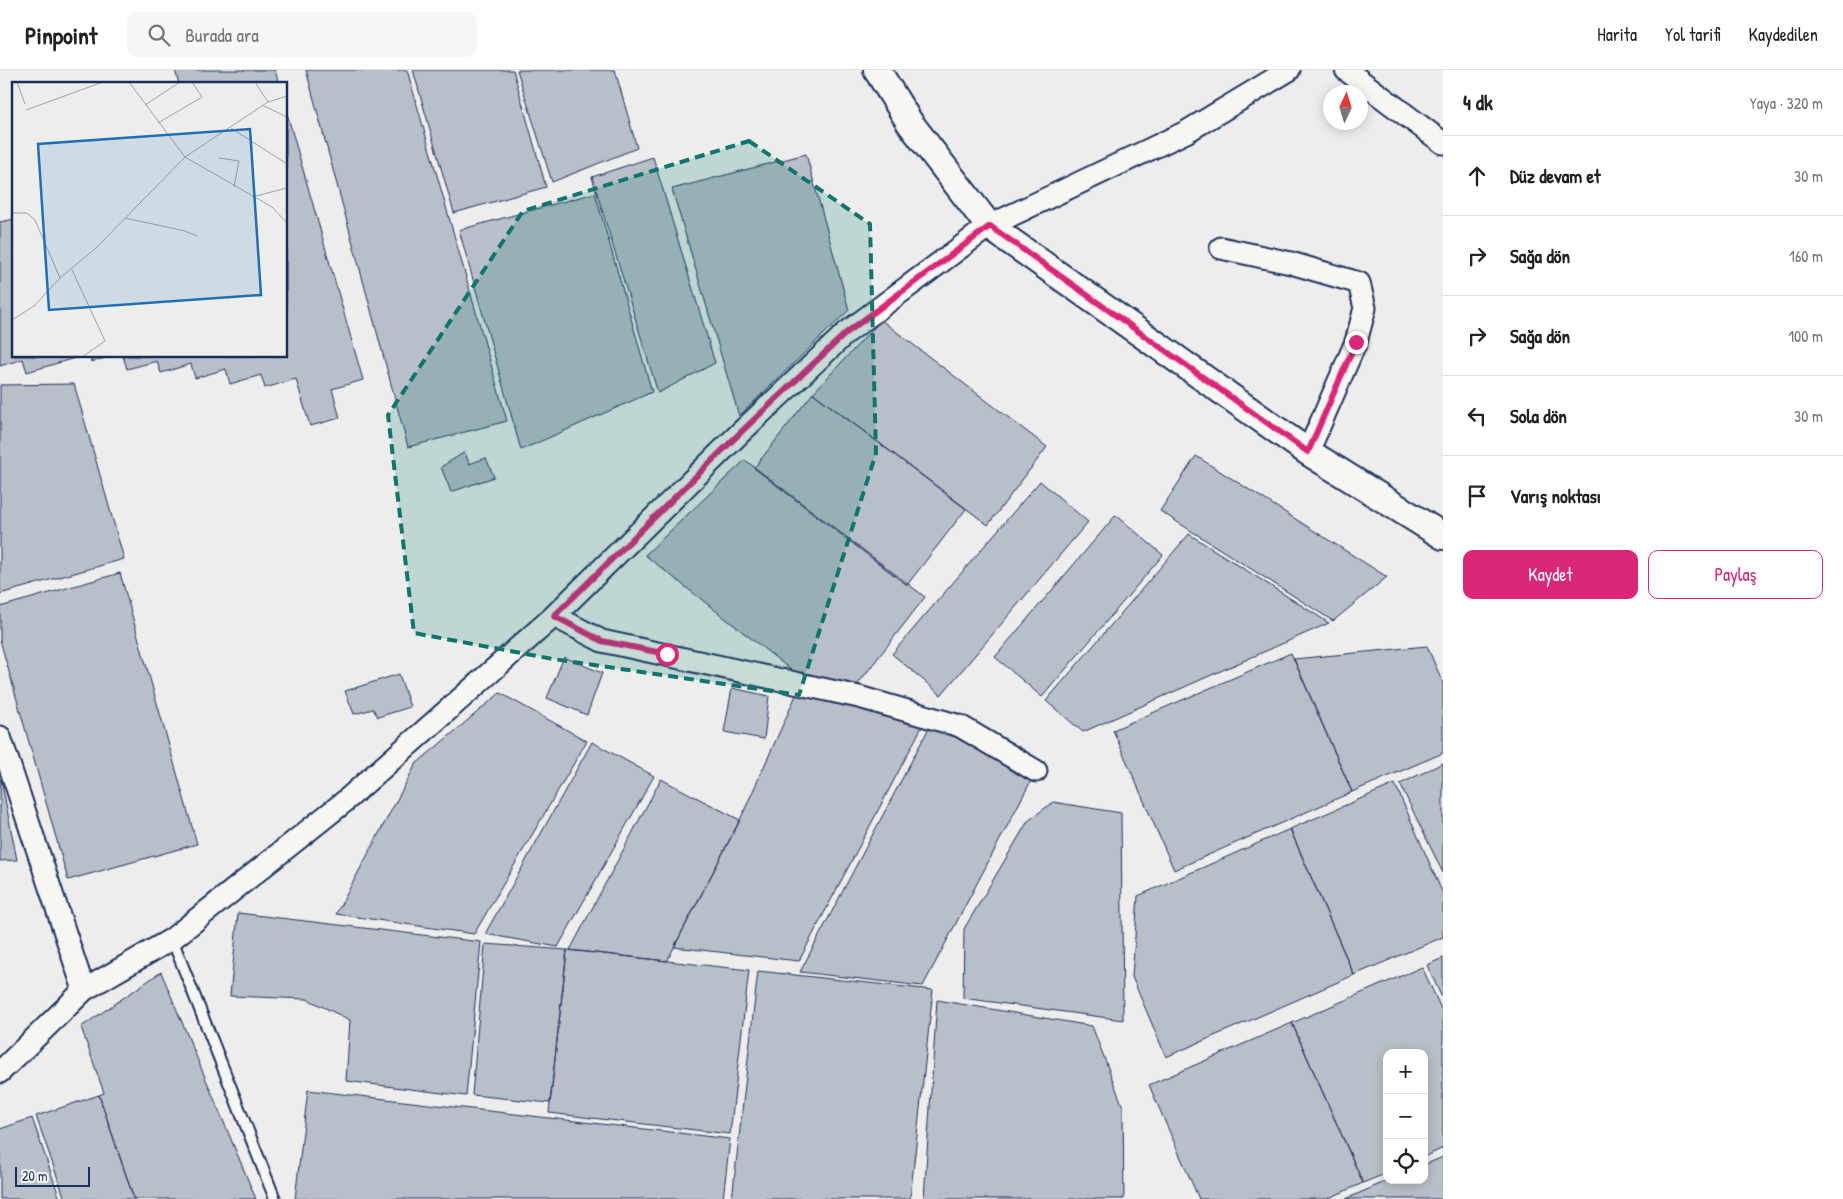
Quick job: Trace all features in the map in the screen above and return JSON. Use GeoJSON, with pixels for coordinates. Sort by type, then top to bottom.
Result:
{"type":"FeatureCollection","features":[{"type":"Feature","properties":{"kind":"street"},"geometry":{"type":"LineString","coordinates":[[877,70],[910,123],[990,226],[1308,452],[1438,529]]}},
{"type":"Feature","properties":{"kind":"street"},"geometry":{"type":"LineString","coordinates":[[0,1072],[84,990],[172,939],[344,802],[554,616],[741,432],[846,333],[990,226],[1186,132],[1289,70]]}},
{"type":"Feature","properties":{"kind":"street"},"geometry":{"type":"LineString","coordinates":[[1346,70],[1443,144]]}},
{"type":"Feature","properties":{"kind":"street"},"geometry":{"type":"LineString","coordinates":[[1221,248],[1291,263],[1359,283],[1365,308],[1356,342],[1308,452]]}},
{"type":"Feature","properties":{"kind":"street"},"geometry":{"type":"LineString","coordinates":[[554,616],[602,641],[859,697],[960,726],[1036,771]]}},
{"type":"Feature","properties":{"kind":"street"},"geometry":{"type":"LineString","coordinates":[[0,738],[84,990]]}},
{"type":"Feature","properties":{"kind":"lane"},"geometry":{"type":"LineString","coordinates":[[172,939],[275,1199]]}},
{"type":"Feature","properties":{"kind":"highlighted area"},"geometry":{"type":"Polygon","coordinates":[[[749,141],[870,224],[876,453],[799,695],[553,659],[414,633],[388,415],[523,211],[749,141]]]}},
{"type":"Feature","properties":{"kind":"building"},"geometry":{"type":"Polygon","coordinates":[[[175,70],[275,70],[278,82],[178,82],[175,70]]]}},
{"type":"Feature","properties":{"kind":"building"},"geometry":{"type":"Polygon","coordinates":[[[306,70],[407,70],[507,421],[408,447],[306,70]]]}},
{"type":"Feature","properties":{"kind":"building"},"geometry":{"type":"Polygon","coordinates":[[[413,70],[513,70],[546,187],[454,213],[413,70]]]}},
{"type":"Feature","properties":{"kind":"building"},"geometry":{"type":"Polygon","coordinates":[[[517,70],[615,70],[637,148],[552,182],[517,70]]]}},
{"type":"Feature","properties":{"kind":"building"},"geometry":{"type":"Polygon","coordinates":[[[288,117],[363,380],[332,389],[340,418],[310,426],[296,379],[265,388],[261,375],[230,384],[226,369],[195,378],[191,364],[161,373],[157,361],[127,369],[124,358],[288,358],[288,117]]]}},
{"type":"Feature","properties":{"kind":"building"},"geometry":{"type":"Polygon","coordinates":[[[806,154],[849,310],[739,416],[672,189],[806,154]]]}},
{"type":"Feature","properties":{"kind":"building"},"geometry":{"type":"Polygon","coordinates":[[[653,157],[715,363],[658,393],[592,177],[653,157]]]}},
{"type":"Feature","properties":{"kind":"building"},"geometry":{"type":"Polygon","coordinates":[[[595,193],[652,392],[521,450],[459,230],[595,193]]]}},
{"type":"Feature","properties":{"kind":"building"},"geometry":{"type":"Polygon","coordinates":[[[12,219],[12,358],[75,358],[27,372],[23,359],[0,366],[0,222],[12,219]]]}},
{"type":"Feature","properties":{"kind":"building"},"geometry":{"type":"Polygon","coordinates":[[[881,320],[1047,447],[988,525],[813,393],[881,320]]]}},
{"type":"Feature","properties":{"kind":"building"},"geometry":{"type":"Polygon","coordinates":[[[90,358],[106,358],[91,362],[90,358]]]}},
{"type":"Feature","properties":{"kind":"building"},"geometry":{"type":"Polygon","coordinates":[[[74,384],[124,559],[0,594],[0,385],[74,384]]]}},
{"type":"Feature","properties":{"kind":"building"},"geometry":{"type":"Polygon","coordinates":[[[813,393],[966,509],[907,585],[754,468],[813,393]]]}},
{"type":"Feature","properties":{"kind":"building"},"geometry":{"type":"Polygon","coordinates":[[[465,452],[469,464],[486,458],[494,477],[451,492],[441,467],[465,452]]]}},
{"type":"Feature","properties":{"kind":"building"},"geometry":{"type":"Polygon","coordinates":[[[1196,456],[1387,577],[1333,621],[1160,511],[1196,456]]]}},
{"type":"Feature","properties":{"kind":"building"},"geometry":{"type":"Polygon","coordinates":[[[745,460],[925,597],[854,689],[800,677],[645,555],[745,460]]]}},
{"type":"Feature","properties":{"kind":"building"},"geometry":{"type":"Polygon","coordinates":[[[1040,481],[1088,522],[941,695],[892,654],[1040,481]]]}},
{"type":"Feature","properties":{"kind":"building"},"geometry":{"type":"Polygon","coordinates":[[[1116,515],[1163,555],[1042,697],[995,657],[1116,515]]]}},
{"type":"Feature","properties":{"kind":"building"},"geometry":{"type":"Polygon","coordinates":[[[1189,534],[1329,623],[1083,732],[1046,701],[1189,534]]]}},
{"type":"Feature","properties":{"kind":"building"},"geometry":{"type":"Polygon","coordinates":[[[120,573],[197,844],[68,880],[0,640],[0,607],[120,573]]]}},
{"type":"Feature","properties":{"kind":"building"},"geometry":{"type":"Polygon","coordinates":[[[1427,646],[1443,683],[1443,753],[1352,792],[1294,659],[1427,646]]]}},
{"type":"Feature","properties":{"kind":"building"},"geometry":{"type":"Polygon","coordinates":[[[1291,653],[1352,792],[1174,870],[1113,730],[1291,653]]]}},
{"type":"Feature","properties":{"kind":"building"},"geometry":{"type":"Polygon","coordinates":[[[564,657],[602,673],[587,715],[547,698],[564,657]]]}},
{"type":"Feature","properties":{"kind":"building"},"geometry":{"type":"Polygon","coordinates":[[[399,674],[410,707],[378,717],[373,709],[354,714],[345,691],[399,674]]]}},
{"type":"Feature","properties":{"kind":"building"},"geometry":{"type":"Polygon","coordinates":[[[732,688],[769,696],[764,739],[724,732],[732,688]]]}},
{"type":"Feature","properties":{"kind":"building"},"geometry":{"type":"Polygon","coordinates":[[[500,693],[587,741],[474,934],[336,914],[416,764],[500,693]]]}},
{"type":"Feature","properties":{"kind":"building"},"geometry":{"type":"Polygon","coordinates":[[[797,693],[925,721],[799,961],[674,947],[740,820],[797,693]]]}},
{"type":"Feature","properties":{"kind":"building"},"geometry":{"type":"Polygon","coordinates":[[[931,724],[1033,777],[923,986],[800,972],[931,724]]]}},
{"type":"Feature","properties":{"kind":"building"},"geometry":{"type":"Polygon","coordinates":[[[592,742],[654,776],[558,947],[485,934],[592,742]]]}},
{"type":"Feature","properties":{"kind":"building"},"geometry":{"type":"Polygon","coordinates":[[[1443,763],[1443,873],[1400,784],[1443,763]]]}},
{"type":"Feature","properties":{"kind":"building"},"geometry":{"type":"Polygon","coordinates":[[[1,779],[17,860],[0,861],[1,779]]]}},
{"type":"Feature","properties":{"kind":"building"},"geometry":{"type":"Polygon","coordinates":[[[661,779],[740,820],[667,961],[570,950],[661,779]]]}},
{"type":"Feature","properties":{"kind":"building"},"geometry":{"type":"Polygon","coordinates":[[[1395,784],[1443,894],[1443,937],[1354,975],[1290,829],[1395,784]]]}},
{"type":"Feature","properties":{"kind":"building"},"geometry":{"type":"Polygon","coordinates":[[[1053,802],[1121,813],[1123,1020],[963,998],[964,929],[1028,821],[1053,802]]]}},
{"type":"Feature","properties":{"kind":"building"},"geometry":{"type":"Polygon","coordinates":[[[1290,829],[1354,975],[1166,1057],[1132,977],[1138,896],[1290,829]]]}},
{"type":"Feature","properties":{"kind":"building"},"geometry":{"type":"Polygon","coordinates":[[[238,913],[481,942],[466,1096],[346,1081],[350,1020],[307,999],[230,996],[238,913]]]}},
{"type":"Feature","properties":{"kind":"building"},"geometry":{"type":"Polygon","coordinates":[[[485,944],[567,950],[550,1103],[472,1095],[485,944]]]}},
{"type":"Feature","properties":{"kind":"building"},"geometry":{"type":"Polygon","coordinates":[[[567,950],[749,970],[730,1134],[549,1113],[567,950]]]}},
{"type":"Feature","properties":{"kind":"building"},"geometry":{"type":"Polygon","coordinates":[[[1443,958],[1443,1000],[1427,965],[1443,958]]]}},
{"type":"Feature","properties":{"kind":"building"},"geometry":{"type":"Polygon","coordinates":[[[1422,967],[1443,1013],[1443,1148],[1428,1155],[1428,1049],[1383,1049],[1383,1175],[1363,1183],[1292,1023],[1422,967]]]}},
{"type":"Feature","properties":{"kind":"building"},"geometry":{"type":"Polygon","coordinates":[[[758,971],[933,990],[910,1199],[732,1199],[758,971]]]}},
{"type":"Feature","properties":{"kind":"building"},"geometry":{"type":"Polygon","coordinates":[[[161,972],[256,1199],[134,1199],[99,1095],[104,1093],[81,1027],[161,972]]]}},
{"type":"Feature","properties":{"kind":"building"},"geometry":{"type":"Polygon","coordinates":[[[937,1000],[1092,1026],[1123,1107],[1124,1199],[924,1199],[937,1000]]]}},
{"type":"Feature","properties":{"kind":"building"},"geometry":{"type":"Polygon","coordinates":[[[1292,1023],[1363,1183],[1327,1199],[1199,1199],[1149,1085],[1292,1023]]]}},
{"type":"Feature","properties":{"kind":"building"},"geometry":{"type":"Polygon","coordinates":[[[308,1090],[730,1139],[723,1199],[295,1199],[308,1090]]]}},
{"type":"Feature","properties":{"kind":"building"},"geometry":{"type":"Polygon","coordinates":[[[99,1095],[134,1199],[65,1199],[36,1116],[99,1095]]]}},
{"type":"Feature","properties":{"kind":"building"},"geometry":{"type":"Polygon","coordinates":[[[32,1118],[60,1199],[0,1199],[0,1129],[32,1118]]]}},
{"type":"Feature","properties":{"kind":"building"},"geometry":{"type":"Polygon","coordinates":[[[1443,1157],[1443,1199],[1346,1199],[1383,1183],[1428,1184],[1428,1163],[1443,1157]]]}},
{"type":"Feature","properties":{"kind":"route"},"geometry":{"type":"LineString","coordinates":[[667,654],[602,641],[554,616],[741,432],[846,333],[990,226],[1308,452],[1356,342]]}}]}
